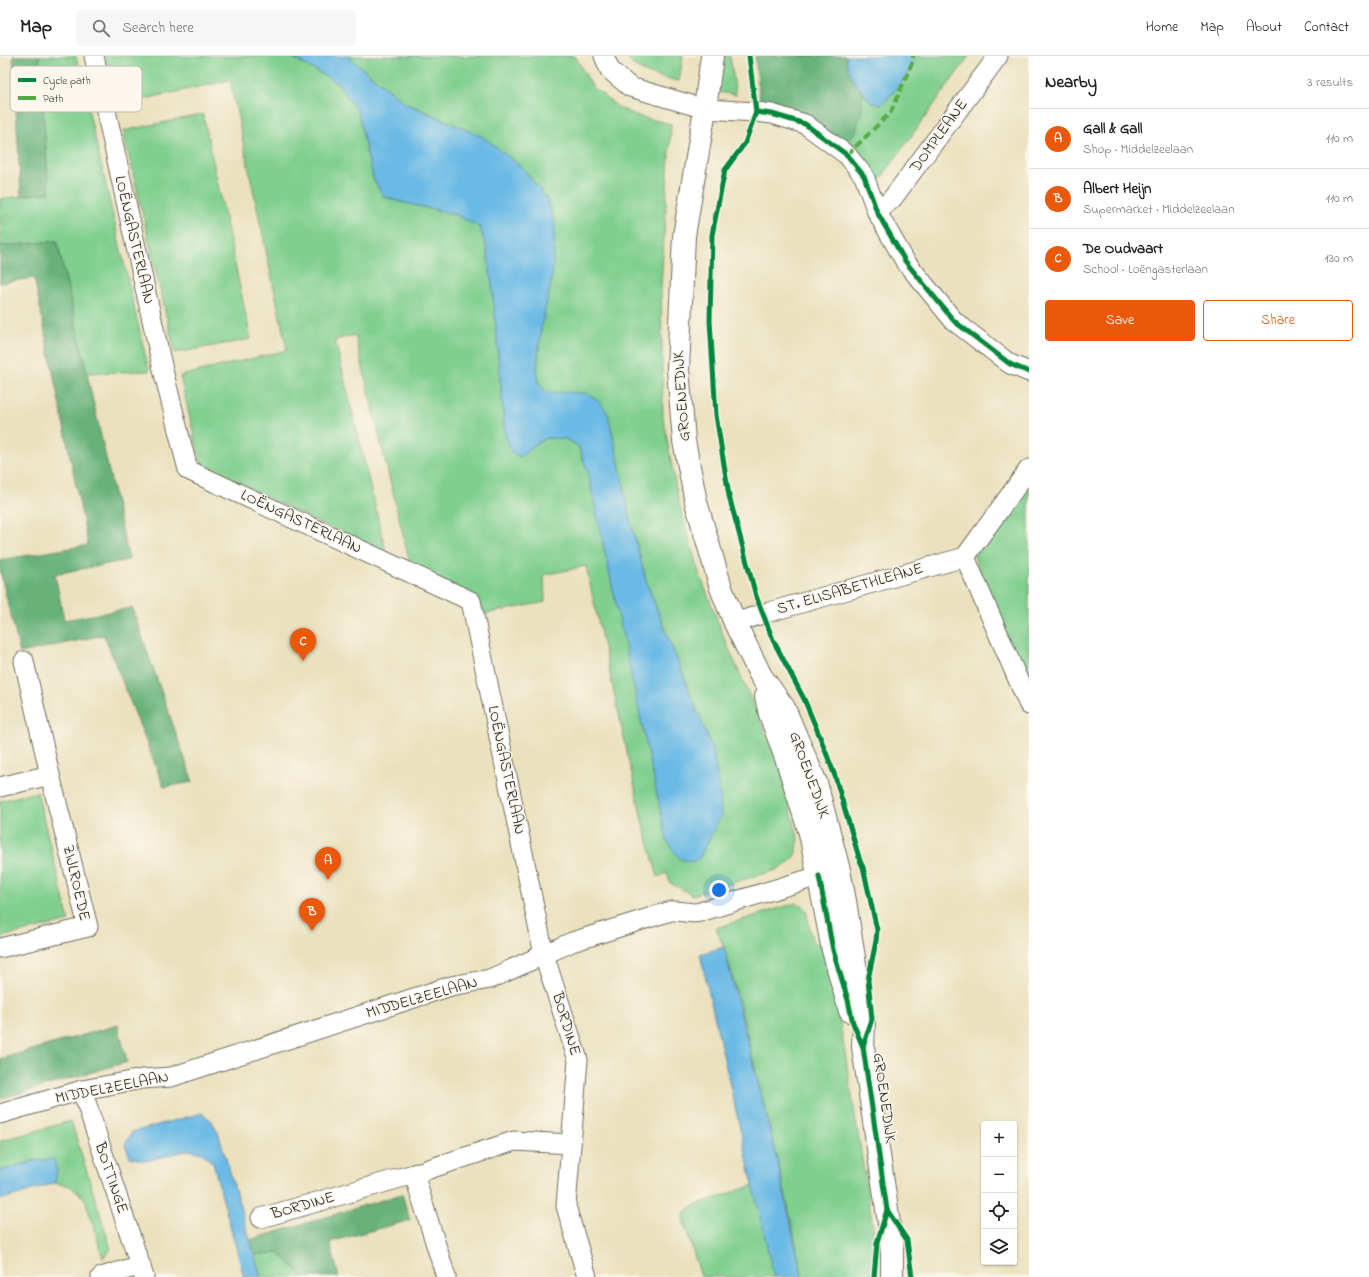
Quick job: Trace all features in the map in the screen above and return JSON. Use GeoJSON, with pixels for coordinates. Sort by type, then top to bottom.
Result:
{"type":"FeatureCollection","features":[{"type":"Feature","properties":{"kind":"main road","name":"GROENEDIJK"},"geometry":{"type":"LineString","coordinates":[[712,56],[705,109],[684,236],[678,368],[684,441],[696,502],[719,581],[735,622],[761,676],[770,714],[810,833],[829,873],[864,1021],[863,1046],[892,1243],[892,1277]]}},
{"type":"Feature","properties":{"kind":"street","name":"LOËNGASTERLAAN"},"geometry":{"type":"LineString","coordinates":[[94,56],[96,66]]}},
{"type":"Feature","properties":{"kind":"street"},"geometry":{"type":"LineString","coordinates":[[604,56],[610,70],[630,87],[705,109],[766,113],[806,124],[847,155],[864,176],[877,212],[904,261],[954,321],[1010,364],[1029,372]]}},
{"type":"Feature","properties":{"kind":"street","name":"DOMPLEANE"},"geometry":{"type":"LineString","coordinates":[[877,212],[892,199],[998,56]]}},
{"type":"Feature","properties":{"kind":"street","name":"LOËNGASTERLAAN"},"geometry":{"type":"LineString","coordinates":[[106,112],[163,370],[188,470],[471,601],[544,955]]}},
{"type":"Feature","properties":{"kind":"street"},"geometry":{"type":"LineString","coordinates":[[1029,469],[966,556],[1029,705]]}},
{"type":"Feature","properties":{"kind":"street","name":"ST. ELISABETHLEANE"},"geometry":{"type":"LineString","coordinates":[[735,622],[966,556]]}},
{"type":"Feature","properties":{"kind":"street","name":"ZIJLROEDE"},"geometry":{"type":"LineString","coordinates":[[0,948],[88,927],[50,775],[24,661]]}},
{"type":"Feature","properties":{"kind":"street"},"geometry":{"type":"LineString","coordinates":[[0,787],[50,775]]}},
{"type":"Feature","properties":{"kind":"street","name":"MIDDELZEELAAN"},"geometry":{"type":"LineString","coordinates":[[0,1114],[82,1090],[142,1079],[171,1077],[451,986],[490,979],[572,942],[671,911],[679,910],[694,914],[829,873]]}},
{"type":"Feature","properties":{"kind":"street","name":"BORDINE"},"geometry":{"type":"LineString","coordinates":[[544,955],[578,1060],[566,1206],[587,1277]]}},
{"type":"Feature","properties":{"kind":"street","name":"BOTTINGE"},"geometry":{"type":"LineString","coordinates":[[82,1090],[143,1271],[101,1277]]}},
{"type":"Feature","properties":{"kind":"street","name":"BORDINE"},"geometry":{"type":"LineString","coordinates":[[261,1218],[414,1174],[514,1142],[571,1144]]}},
{"type":"Feature","properties":{"kind":"street"},"geometry":{"type":"LineString","coordinates":[[414,1174],[446,1277]]}},
{"type":"Feature","properties":{"kind":"green space"},"geometry":{"type":"Polygon","coordinates":[[[13,56],[39,56],[40,66],[14,66],[13,56]]]}},
{"type":"Feature","properties":{"kind":"green space"},"geometry":{"type":"Polygon","coordinates":[[[39,56],[76,56],[78,66],[40,66],[39,56]]]}},
{"type":"Feature","properties":{"kind":"green space"},"geometry":{"type":"Polygon","coordinates":[[[105,56],[290,56],[338,83],[358,112],[374,180],[383,196],[397,201],[457,215],[480,227],[487,250],[492,284],[505,435],[532,446],[547,438],[566,439],[578,446],[713,751],[647,584],[630,519],[608,414],[566,394],[546,392],[539,383],[537,367],[541,329],[443,119],[405,103],[347,56],[575,56],[592,86],[619,108],[641,117],[671,124],[661,286],[663,417],[678,499],[697,567],[723,635],[796,803],[789,806],[795,825],[798,842],[797,850],[793,858],[776,870],[693,895],[670,883],[667,873],[658,877],[642,820],[586,566],[544,575],[545,602],[480,615],[411,568],[355,335],[335,340],[387,556],[201,465],[180,376],[287,350],[230,80],[142,99],[142,66],[107,66],[105,56]]]}},
{"type":"Feature","properties":{"kind":"green space"},"geometry":{"type":"Polygon","coordinates":[[[625,56],[683,56],[679,81],[649,74],[636,67],[625,56]]]}},
{"type":"Feature","properties":{"kind":"green space"},"geometry":{"type":"Polygon","coordinates":[[[718,56],[730,56],[736,95],[713,91],[718,56]]]}},
{"type":"Feature","properties":{"kind":"green space"},"geometry":{"type":"Polygon","coordinates":[[[755,56],[846,56],[852,76],[863,93],[861,117],[858,122],[856,132],[844,144],[798,114],[760,101],[755,56]]]}},
{"type":"Feature","properties":{"kind":"green space"},"geometry":{"type":"Polygon","coordinates":[[[913,56],[969,56],[874,188],[844,144],[856,132],[858,122],[861,117],[863,93],[872,103],[882,104],[896,88],[910,68],[913,56]]]}},
{"type":"Feature","properties":{"kind":"green space"},"geometry":{"type":"Polygon","coordinates":[[[16,112],[43,112],[49,193],[21,196],[16,112]]]}},
{"type":"Feature","properties":{"kind":"green space"},"geometry":{"type":"Polygon","coordinates":[[[43,112],[89,112],[149,371],[87,373],[57,241],[0,246],[0,199],[49,192],[43,112]]]}},
{"type":"Feature","properties":{"kind":"green space"},"geometry":{"type":"Polygon","coordinates":[[[203,114],[251,339],[175,353],[123,131],[203,114]]]}},
{"type":"Feature","properties":{"kind":"green space"},"geometry":{"type":"Polygon","coordinates":[[[57,241],[129,560],[55,574],[64,620],[132,608],[193,782],[164,787],[104,635],[20,653],[0,570],[0,560],[88,545],[34,278],[0,283],[0,246],[57,241]]]}},
{"type":"Feature","properties":{"kind":"green space"},"geometry":{"type":"Polygon","coordinates":[[[1029,467],[1029,707],[973,553],[1029,467]]]}},
{"type":"Feature","properties":{"kind":"green space"},"geometry":{"type":"Polygon","coordinates":[[[37,792],[69,921],[0,937],[0,801],[37,792]]]}},
{"type":"Feature","properties":{"kind":"green space"},"geometry":{"type":"Polygon","coordinates":[[[796,903],[803,906],[806,910],[813,944],[820,943],[837,1003],[873,1227],[874,1240],[870,1277],[802,1277],[786,1197],[742,1013],[728,961],[716,928],[796,903]]]}},
{"type":"Feature","properties":{"kind":"green space"},"geometry":{"type":"Polygon","coordinates":[[[118,1025],[127,1062],[0,1099],[0,1059],[118,1025]]]}},
{"type":"Feature","properties":{"kind":"green space"},"geometry":{"type":"Polygon","coordinates":[[[71,1121],[111,1249],[103,1258],[85,1199],[70,1186],[55,1183],[57,1169],[34,1161],[0,1171],[0,1141],[71,1121]]]}},
{"type":"Feature","properties":{"kind":"green space"},"geometry":{"type":"Polygon","coordinates":[[[754,1185],[775,1277],[701,1277],[683,1219],[685,1213],[692,1206],[754,1185]]]}},
{"type":"Feature","properties":{"kind":"green space"},"geometry":{"type":"Polygon","coordinates":[[[402,1194],[410,1220],[330,1242],[339,1277],[303,1277],[278,1252],[254,1255],[250,1240],[402,1194]]]}},
{"type":"Feature","properties":{"kind":"green space"},"geometry":{"type":"Polygon","coordinates":[[[278,1252],[303,1277],[261,1277],[254,1255],[278,1252]]]}},
{"type":"Feature","properties":{"kind":"water"},"geometry":{"type":"Polygon","coordinates":[[[290,56],[347,56],[405,103],[483,137],[523,168],[547,199],[555,225],[552,278],[541,329],[537,367],[539,383],[546,392],[586,393],[600,402],[608,414],[630,519],[647,584],[713,751],[720,795],[721,816],[700,857],[692,862],[680,859],[667,841],[587,469],[578,446],[566,439],[547,438],[532,446],[521,457],[512,453],[505,435],[492,284],[487,250],[480,227],[457,215],[397,201],[383,196],[374,180],[358,112],[338,83],[290,56]]]}},
{"type":"Feature","properties":{"kind":"water"},"geometry":{"type":"Polygon","coordinates":[[[846,56],[913,56],[913,62],[907,75],[882,104],[872,103],[858,87],[851,76],[846,56]]]}},
{"type":"Feature","properties":{"kind":"water"},"geometry":{"type":"Polygon","coordinates":[[[724,947],[777,1159],[802,1277],[774,1277],[700,954],[724,947]]]}},
{"type":"Feature","properties":{"kind":"water"},"geometry":{"type":"Polygon","coordinates":[[[202,1113],[212,1121],[219,1135],[261,1277],[244,1277],[213,1163],[202,1153],[189,1150],[145,1161],[130,1157],[125,1145],[132,1132],[202,1113]]]}},
{"type":"Feature","properties":{"kind":"water"},"geometry":{"type":"Polygon","coordinates":[[[54,1159],[57,1169],[55,1183],[0,1200],[0,1171],[34,1161],[54,1159]]]}},
{"type":"Feature","properties":{"kind":"marked path"},"geometry":{"type":"LineString","coordinates":[[847,155],[891,112],[913,61],[913,56]]}},
{"type":"Feature","properties":{"kind":"cycle path"},"geometry":{"type":"LineString","coordinates":[[749,56],[756,112],[745,143],[725,170],[712,235],[710,321],[716,415],[729,496],[756,596],[773,640],[804,699],[820,737],[835,776],[863,867],[877,930],[868,980],[872,1019],[863,1047]]}},
{"type":"Feature","properties":{"kind":"cycle path"},"geometry":{"type":"LineString","coordinates":[[756,112],[772,114],[805,124],[847,155],[864,176],[877,212],[905,261],[954,321],[1010,364],[1029,372]]}},
{"type":"Feature","properties":{"kind":"cycle path"},"geometry":{"type":"LineString","coordinates":[[819,876],[833,950],[848,1000],[853,1023],[863,1047],[887,1210],[907,1240],[912,1277]]}},
{"type":"Feature","properties":{"kind":"cycle path"},"geometry":{"type":"LineString","coordinates":[[874,1277],[877,1243],[887,1210]]}},
{"type":"Feature","properties":{"kind":"place","name":"De Oudvaart"},"geometry":{"type":"Point","coordinates":[303,661]}},
{"type":"Feature","properties":{"kind":"place","name":"Gall & Gall"},"geometry":{"type":"Point","coordinates":[328,880]}},
{"type":"Feature","properties":{"kind":"place","name":"Albert Heijn"},"geometry":{"type":"Point","coordinates":[312,931]}}]}
